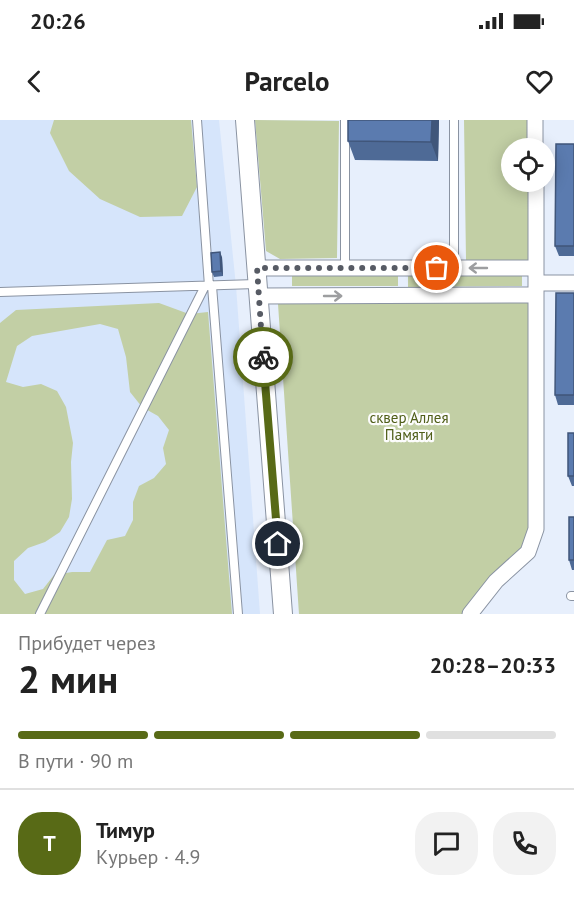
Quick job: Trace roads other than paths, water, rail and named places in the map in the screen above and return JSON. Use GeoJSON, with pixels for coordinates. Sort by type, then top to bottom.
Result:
{"type":"FeatureCollection","features":[{"type":"Feature","properties":{"kind":"street"},"geometry":{"type":"LineString","coordinates":[[245,120],[283,614]]}},
{"type":"Feature","properties":{"kind":"street"},"geometry":{"type":"LineString","coordinates":[[535,120],[535,138]]}},
{"type":"Feature","properties":{"kind":"street"},"geometry":{"type":"LineString","coordinates":[[471,614],[496,581],[528,552],[536,529],[536,192]]}},
{"type":"Feature","properties":{"kind":"street"},"geometry":{"type":"LineString","coordinates":[[258,283],[345,268],[454,268],[536,282]]}},
{"type":"Feature","properties":{"kind":"street"},"geometry":{"type":"LineString","coordinates":[[258,283],[574,283]]}},
{"type":"Feature","properties":{"kind":"lane"},"geometry":{"type":"LineString","coordinates":[[197,120],[238,614]]}},
{"type":"Feature","properties":{"kind":"lane"},"geometry":{"type":"LineString","coordinates":[[345,120],[345,268]]}},
{"type":"Feature","properties":{"kind":"lane"},"geometry":{"type":"LineString","coordinates":[[454,120],[454,268]]}},
{"type":"Feature","properties":{"kind":"lane"},"geometry":{"type":"LineString","coordinates":[[0,292],[258,283]]}},
{"type":"Feature","properties":{"kind":"lane"},"geometry":{"type":"LineString","coordinates":[[40,614],[209,286]]}},
{"type":"Feature","properties":{"kind":"park label","name":"сквер Аллея Памяти"},"geometry":{"type":"Point","coordinates":[409,426]}}]}
